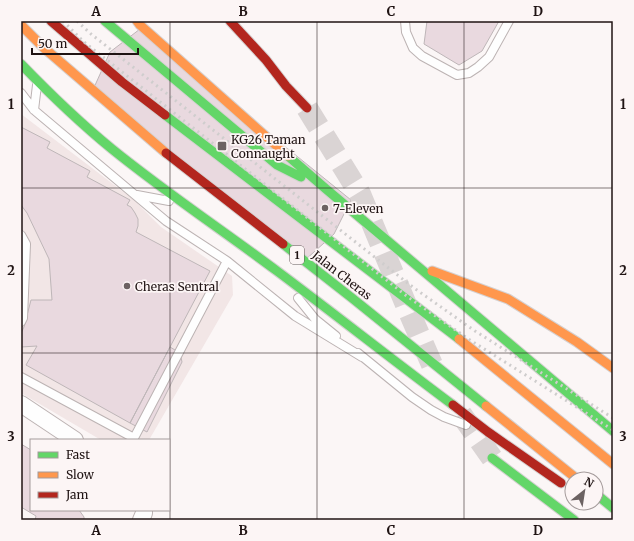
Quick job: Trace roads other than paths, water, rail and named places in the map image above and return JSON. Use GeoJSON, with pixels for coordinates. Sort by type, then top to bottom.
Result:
{"type":"FeatureCollection","features":[{"type":"Feature","properties":{"kind":"highway","name":"Jalan Cheras"},"geometry":{"type":"LineString","coordinates":[[51,21],[122,82],[434,320],[613,464]]}},
{"type":"Feature","properties":{"kind":"highway"},"geometry":{"type":"LineString","coordinates":[[105,21],[276,165],[326,189]]}},
{"type":"Feature","properties":{"kind":"highway"},"geometry":{"type":"LineString","coordinates":[[137,21],[326,189],[613,431]]}},
{"type":"Feature","properties":{"kind":"highway"},"geometry":{"type":"LineString","coordinates":[[230,21],[307,108]]}},
{"type":"Feature","properties":{"kind":"highway","name":"Jalan Cheras"},"geometry":{"type":"LineString","coordinates":[[21,25],[44,48],[167,154],[352,298],[567,471]]}},
{"type":"Feature","properties":{"kind":"highway"},"geometry":{"type":"LineString","coordinates":[[21,64],[37,82],[87,129],[146,176],[277,271],[489,433],[564,486]]}},
{"type":"Feature","properties":{"kind":"highway"},"geometry":{"type":"LineString","coordinates":[[418,266],[508,299],[577,342],[613,368]]}},
{"type":"Feature","properties":{"kind":"highway"},"geometry":{"type":"LineString","coordinates":[[492,458],[574,520]]}},
{"type":"Feature","properties":{"kind":"highway"},"geometry":{"type":"LineString","coordinates":[[604,501],[612,508]]}},
{"type":"Feature","properties":{"kind":"street"},"geometry":{"type":"LineString","coordinates":[[21,404],[74,439]]}},
{"type":"Feature","properties":{"kind":"lane"},"geometry":{"type":"LineString","coordinates":[[405,21],[406,32],[413,48],[422,56],[457,75],[469,73],[489,57],[509,21]]}},
{"type":"Feature","properties":{"kind":"lane"},"geometry":{"type":"LineString","coordinates":[[34,110],[37,82]]}},
{"type":"Feature","properties":{"kind":"lane"},"geometry":{"type":"LineString","coordinates":[[21,93],[34,110],[166,221],[227,261],[295,316],[362,357]]}},
{"type":"Feature","properties":{"kind":"lane"},"geometry":{"type":"LineString","coordinates":[[134,194],[185,205]]}},
{"type":"Feature","properties":{"kind":"lane"},"geometry":{"type":"LineString","coordinates":[[21,234],[26,244],[23,318],[21,322]]}},
{"type":"Feature","properties":{"kind":"lane"},"geometry":{"type":"LineString","coordinates":[[21,377],[134,438],[227,261]]}},
{"type":"Feature","properties":{"kind":"lane"},"geometry":{"type":"LineString","coordinates":[[277,271],[316,319],[412,397],[444,417],[489,433]]}},
{"type":"Feature","properties":{"kind":"tunnel"},"geometry":{"type":"LineString","coordinates":[[307,108],[360,194],[433,367]]}},
{"type":"Feature","properties":{"kind":"tunnel"},"geometry":{"type":"LineString","coordinates":[[461,414],[492,458]]}},
{"type":"Feature","properties":{"kind":"railway"},"geometry":{"type":"LineString","coordinates":[[63,21],[84,42],[408,297],[470,340],[613,430]]}},
{"type":"Feature","properties":{"kind":"railway"},"geometry":{"type":"LineString","coordinates":[[77,21],[91,34],[414,288],[475,331],[613,418]]}},
{"type":"Feature","properties":{"kind":"place","name":"KG26 Taman Connaught"},"geometry":{"type":"Point","coordinates":[222,146]}},
{"type":"Feature","properties":{"kind":"place","name":"7-Eleven"},"geometry":{"type":"Point","coordinates":[325,208]}},
{"type":"Feature","properties":{"kind":"place","name":"Cheras Sentral"},"geometry":{"type":"Point","coordinates":[127,286]}}]}
